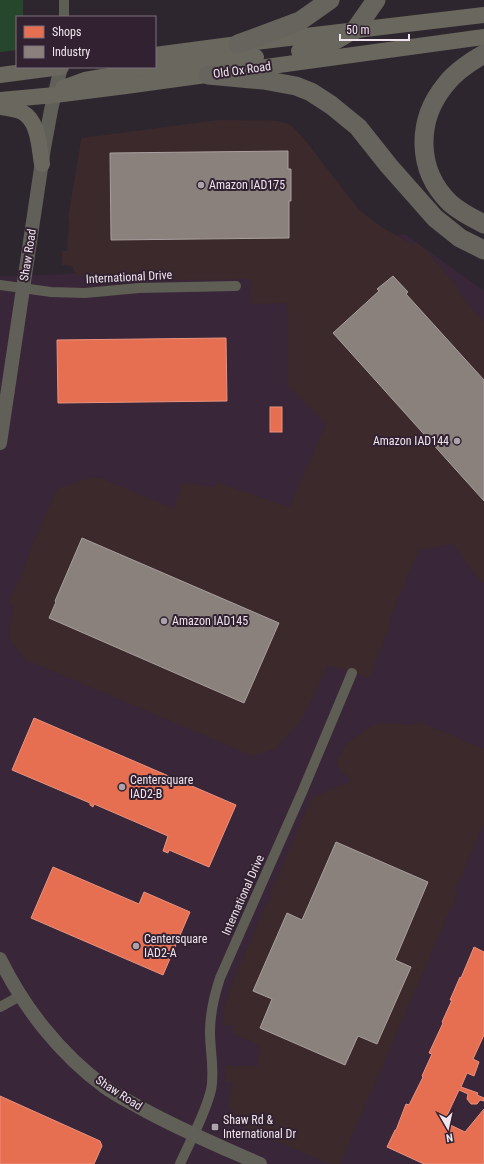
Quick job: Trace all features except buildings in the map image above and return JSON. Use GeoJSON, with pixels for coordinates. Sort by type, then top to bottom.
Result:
{"type":"FeatureCollection","features":[{"type":"Feature","properties":{"kind":"highway"},"geometry":{"type":"LineString","coordinates":[[238,44],[300,20],[330,0]]}},
{"type":"Feature","properties":{"kind":"highway"},"geometry":{"type":"LineString","coordinates":[[355,30],[376,0]]}},
{"type":"Feature","properties":{"kind":"highway"},"geometry":{"type":"LineString","coordinates":[[484,54],[463,67],[446,84],[434,103],[428,118],[424,136],[427,169],[435,185],[450,203],[469,217],[484,224]]}},
{"type":"Feature","properties":{"kind":"highway"},"geometry":{"type":"LineString","coordinates":[[208,75],[262,80],[296,86],[318,96],[358,127],[389,166],[434,218],[460,238],[484,250]]}},
{"type":"Feature","properties":{"kind":"main road"},"geometry":{"type":"LineString","coordinates":[[156,55],[484,15]]}},
{"type":"Feature","properties":{"kind":"main road"},"geometry":{"type":"LineString","coordinates":[[55,95],[61,89],[85,80],[316,49],[337,42],[355,30]]}},
{"type":"Feature","properties":{"kind":"main road","name":"Old Ox Road"},"geometry":{"type":"LineString","coordinates":[[0,100],[55,95],[484,37]]}},
{"type":"Feature","properties":{"kind":"main road"},"geometry":{"type":"LineString","coordinates":[[0,75],[53,68]]}},
{"type":"Feature","properties":{"kind":"main road","name":"Shaw Road"},"geometry":{"type":"LineString","coordinates":[[0,443],[42,164],[51,110],[61,68]]}},
{"type":"Feature","properties":{"kind":"main road"},"geometry":{"type":"LineString","coordinates":[[0,107],[19,111],[31,119],[42,164]]}},
{"type":"Feature","properties":{"kind":"main road","name":"Shaw Road"},"geometry":{"type":"LineString","coordinates":[[0,959],[20,996],[40,1023],[59,1046],[104,1086],[163,1121],[260,1164]]}},
{"type":"Feature","properties":{"kind":"street"},"geometry":{"type":"LineString","coordinates":[[64,0],[64,16]]}},
{"type":"Feature","properties":{"kind":"street","name":"International Drive"},"geometry":{"type":"LineString","coordinates":[[0,285],[51,292],[84,293],[139,288],[236,286]]}},
{"type":"Feature","properties":{"kind":"street","name":"International Drive"},"geometry":{"type":"LineString","coordinates":[[180,1164],[206,1107],[211,1090],[212,1076],[210,1024],[213,1004],[220,978],[303,790],[352,672]]}},
{"type":"Feature","properties":{"kind":"street"},"geometry":{"type":"LineString","coordinates":[[0,1007],[20,996]]}},
{"type":"Feature","properties":{"kind":"shaded area"},"geometry":{"type":"Polygon","coordinates":[[[218,120],[276,121],[292,126],[305,140],[359,210],[383,228],[412,244],[419,244],[427,251],[457,286],[461,295],[484,321],[484,584],[470,569],[453,544],[419,550],[390,619],[388,632],[374,663],[370,679],[342,668],[341,670],[328,665],[302,719],[276,749],[253,756],[24,659],[8,637],[13,605],[8,603],[57,489],[90,478],[99,477],[174,509],[182,483],[215,487],[217,482],[289,507],[326,424],[287,385],[287,306],[284,303],[250,304],[251,279],[110,281],[92,276],[76,275],[72,266],[62,265],[62,251],[67,251],[68,218],[82,138],[218,120]]]}},
{"type":"Feature","properties":{"kind":"shaded area"},"geometry":{"type":"Polygon","coordinates":[[[405,234],[484,291],[484,1164],[0,1164],[0,276],[52,275],[269,257],[405,234]]]}},
{"type":"Feature","properties":{"kind":"shaded area"},"geometry":{"type":"Polygon","coordinates":[[[420,722],[484,749],[484,823],[455,891],[458,892],[340,1164],[328,1164],[238,1124],[228,1104],[232,1082],[225,1082],[226,1066],[258,1066],[259,1045],[233,1033],[233,1025],[223,1025],[225,1006],[230,988],[267,902],[269,903],[272,895],[270,894],[312,797],[350,782],[347,774],[343,776],[336,761],[347,743],[370,727],[377,724],[389,723],[410,725],[420,722]]]}},
{"type":"Feature","properties":{"kind":"green space"},"geometry":{"type":"Polygon","coordinates":[[[0,0],[23,0],[23,16],[16,16],[16,50],[0,52],[0,0]]]}},
{"type":"Feature","properties":{"kind":"place","name":"Amazon IAD175"},"geometry":{"type":"Point","coordinates":[201,185]}},
{"type":"Feature","properties":{"kind":"place","name":"Amazon IAD144"},"geometry":{"type":"Point","coordinates":[457,441]}},
{"type":"Feature","properties":{"kind":"place","name":"Amazon IAD145"},"geometry":{"type":"Point","coordinates":[164,621]}},
{"type":"Feature","properties":{"kind":"place","name":"Centersquare IAD2-B"},"geometry":{"type":"Point","coordinates":[122,787]}},
{"type":"Feature","properties":{"kind":"place","name":"Centersquare IAD2-A"},"geometry":{"type":"Point","coordinates":[136,946]}},
{"type":"Feature","properties":{"kind":"place","name":"Shaw Rd & International Dr"},"geometry":{"type":"Point","coordinates":[215,1127]}}]}
